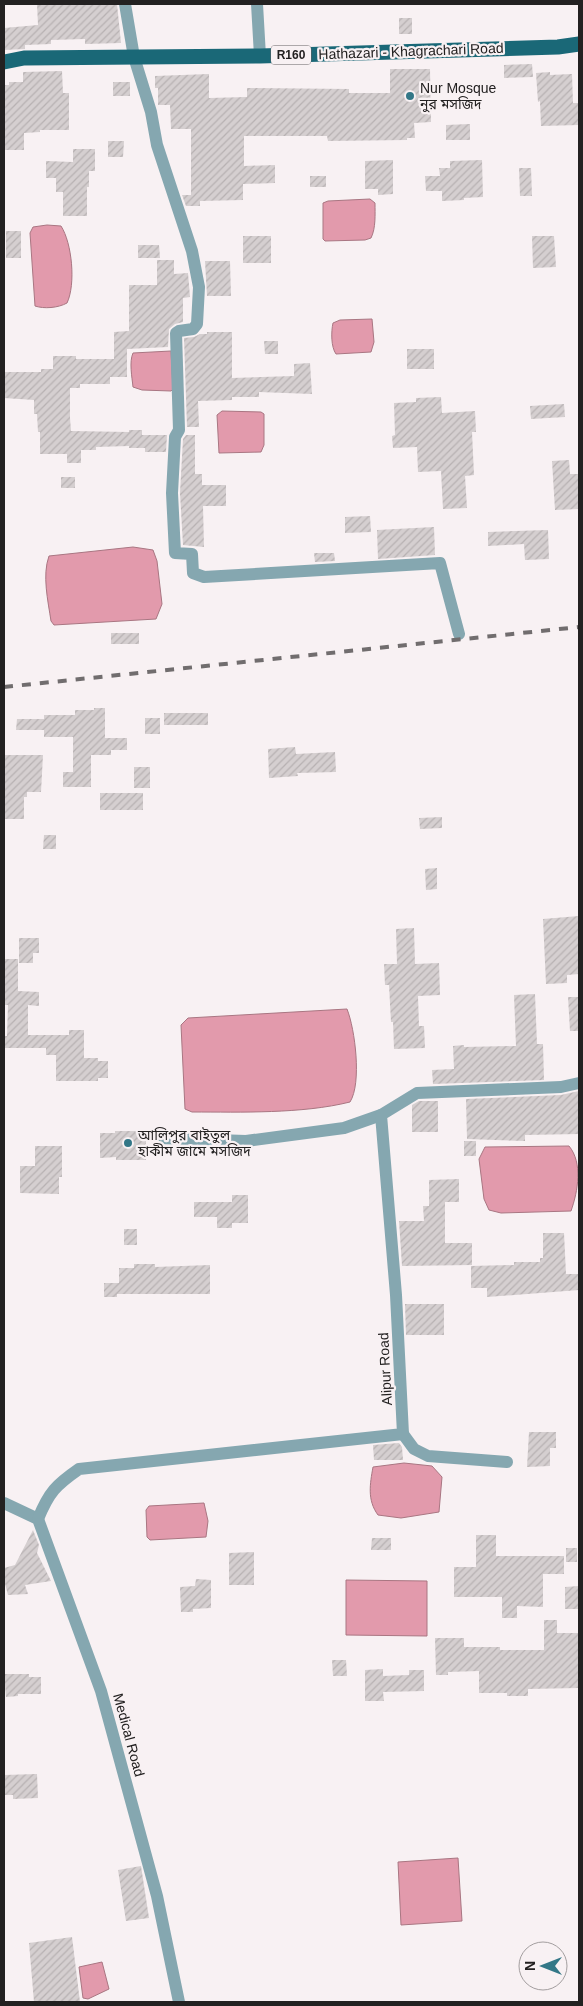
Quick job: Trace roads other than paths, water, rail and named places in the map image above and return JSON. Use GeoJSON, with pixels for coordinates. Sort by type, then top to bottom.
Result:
{"type":"FeatureCollection","features":[{"type":"Feature","properties":{"kind":"main road","name":"Hathazari - Khagrachari Road"},"geometry":{"type":"LineString","coordinates":[[4,62],[24,58],[260,56],[548,47],[579,44]]}},
{"type":"Feature","properties":{"kind":"street"},"geometry":{"type":"LineString","coordinates":[[125,4],[134,57],[151,112],[157,145],[192,251],[199,287],[197,324],[193,329],[176,333],[179,430],[174,437],[172,493],[174,553],[192,554],[193,573],[204,576],[440,563],[459,634]]}},
{"type":"Feature","properties":{"kind":"street"},"geometry":{"type":"LineString","coordinates":[[258,4],[260,56]]}},
{"type":"Feature","properties":{"kind":"street"},"geometry":{"type":"LineString","coordinates":[[156,1138],[246,1141],[344,1128],[381,1116],[417,1093],[561,1087],[579,1083]]}},
{"type":"Feature","properties":{"kind":"street","name":"Alipur Road"},"geometry":{"type":"LineString","coordinates":[[381,1116],[396,1295],[403,1434]]}},
{"type":"Feature","properties":{"kind":"street"},"geometry":{"type":"LineString","coordinates":[[4,1503],[38,1519],[46,1499],[59,1484],[79,1469],[403,1434],[414,1450],[428,1456],[507,1462]]}},
{"type":"Feature","properties":{"kind":"street","name":"Medical Road"},"geometry":{"type":"LineString","coordinates":[[38,1519],[101,1691],[157,1896],[179,2002]]}},
{"type":"Feature","properties":{"kind":"railway"},"geometry":{"type":"LineString","coordinates":[[4,687],[579,627]]}},
{"type":"Feature","properties":{"kind":"place","name":"Nur Mosque নুর মসজিদ"},"geometry":{"type":"Point","coordinates":[410,96]}},
{"type":"Feature","properties":{"kind":"place","name":"আলিপুর বাইতুল হাকীম জামে মসজিদ"},"geometry":{"type":"Point","coordinates":[128,1143]}}]}
